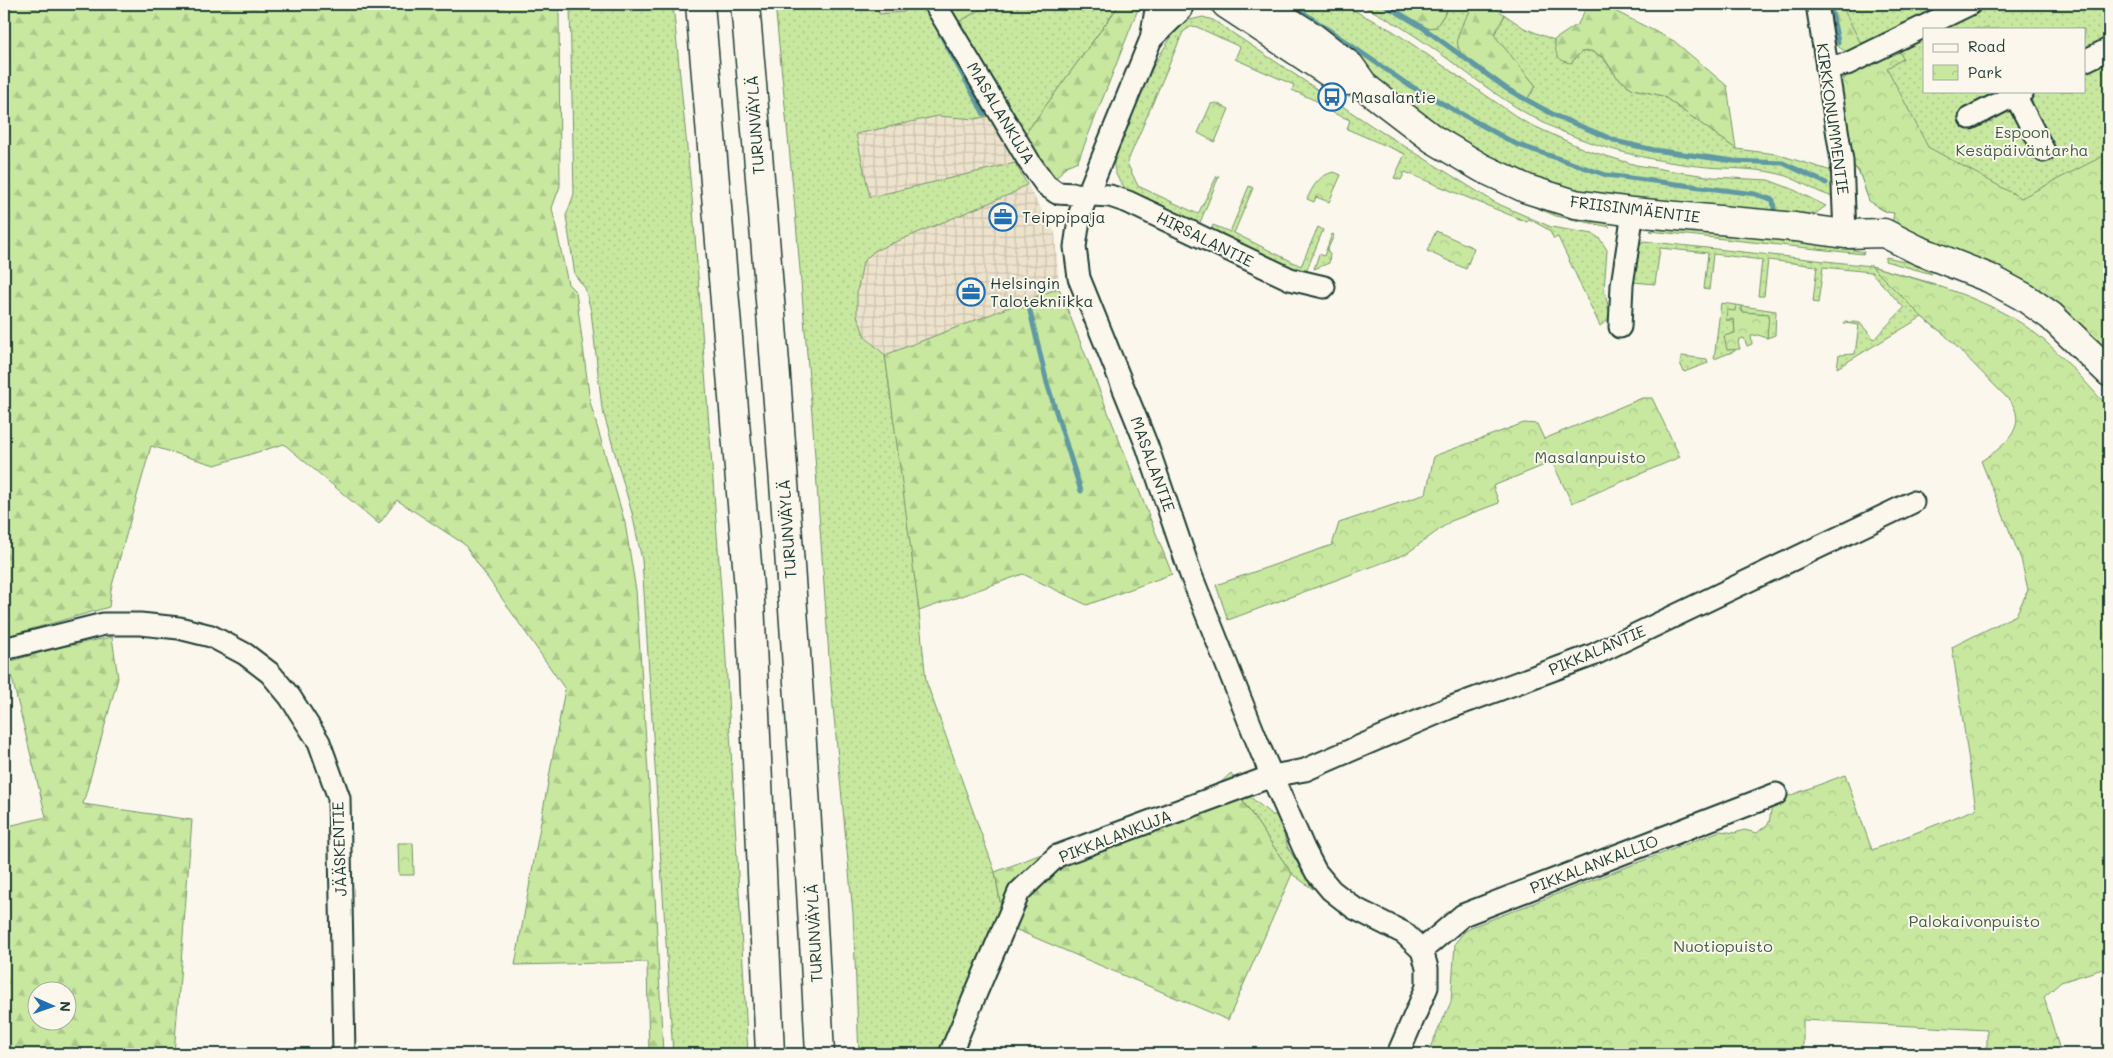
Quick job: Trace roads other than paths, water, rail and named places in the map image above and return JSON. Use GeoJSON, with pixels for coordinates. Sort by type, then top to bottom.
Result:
{"type":"FeatureCollection","features":[{"type":"Feature","properties":{"kind":"main road"},"geometry":{"type":"LineString","coordinates":[[700,4],[750,600],[770,1054]]}},
{"type":"Feature","properties":{"kind":"main road","name":"TURUNVÄYLÄ"},"geometry":{"type":"LineString","coordinates":[[746,4],[792,596],[810,858],[820,1054]]}},
{"type":"Feature","properties":{"kind":"main road","name":"FRIISINMÄENTIE"},"geometry":{"type":"LineString","coordinates":[[1226,4],[1336,77],[1365,87]]}},
{"type":"Feature","properties":{"kind":"main road","name":"FRIISINMÄENTIE"},"geometry":{"type":"LineString","coordinates":[[1261,4],[1310,35],[1350,66],[1365,87],[1433,138],[1482,168],[1527,190],[1575,204],[1633,212],[1795,227],[1845,234],[1884,233],[1918,250],[1989,278],[2024,297],[2052,316],[2109,372]]}},
{"type":"Feature","properties":{"kind":"street","name":"MASALANKUJA"},"geometry":{"type":"LineString","coordinates":[[935,4],[1030,163],[1046,185],[1057,194],[1086,196]]}},
{"type":"Feature","properties":{"kind":"street","name":"MASALANTIE"},"geometry":{"type":"LineString","coordinates":[[1157,4],[1151,39],[1086,196],[1076,229],[1075,247],[1079,278],[1147,446],[1191,575],[1272,776],[1304,849],[1316,872],[1331,890],[1354,908],[1404,933],[1422,950]]}},
{"type":"Feature","properties":{"kind":"street","name":"MASALANTIE"},"geometry":{"type":"LineString","coordinates":[[1151,39],[1181,10],[1181,4]]}},
{"type":"Feature","properties":{"kind":"street","name":"KIRKKONUMMENTIE"},"geometry":{"type":"LineString","coordinates":[[1817,4],[1842,161],[1845,234]]}},
{"type":"Feature","properties":{"kind":"street"},"geometry":{"type":"LineString","coordinates":[[1827,67],[1847,64],[1970,4]]}},
{"type":"Feature","properties":{"kind":"street"},"geometry":{"type":"LineString","coordinates":[[2086,60],[2109,49]]}},
{"type":"Feature","properties":{"kind":"street"},"geometry":{"type":"LineString","coordinates":[[1970,118],[2020,94],[2044,151]]}},
{"type":"Feature","properties":{"kind":"street","name":"HIRSALANTIE"},"geometry":{"type":"LineString","coordinates":[[1086,196],[1110,196],[1128,202],[1290,279],[1324,287]]}},
{"type":"Feature","properties":{"kind":"street"},"geometry":{"type":"LineString","coordinates":[[1620,327],[1622,285],[1633,212]]}},
{"type":"Feature","properties":{"kind":"street","name":"PIKKALANTIE"},"geometry":{"type":"LineString","coordinates":[[1272,776],[1305,770],[1449,708],[1593,655],[1912,502]]}},
{"type":"Feature","properties":{"kind":"street","name":"JÄÄSKENTIE"},"geometry":{"type":"LineString","coordinates":[[4,649],[104,624],[140,624],[179,628],[212,636],[246,654],[270,673],[290,697],[319,742],[339,798],[344,1054]]}},
{"type":"Feature","properties":{"kind":"street","name":"PIKKALANKUJA"},"geometry":{"type":"LineString","coordinates":[[950,1054],[1019,892],[1057,856],[1272,776]]}},
{"type":"Feature","properties":{"kind":"street","name":"PIKKALANKALLIO"},"geometry":{"type":"LineString","coordinates":[[1422,950],[1463,915],[1776,794]]}},
{"type":"Feature","properties":{"kind":"street"},"geometry":{"type":"LineString","coordinates":[[1398,1054],[1427,987],[1427,968],[1422,950]]}},
{"type":"Feature","properties":{"kind":"waterway"},"geometry":{"type":"LineString","coordinates":[[1291,4],[1407,84],[1516,144],[1606,175],[1755,194],[1773,200],[1774,209]]}},
{"type":"Feature","properties":{"kind":"waterway"},"geometry":{"type":"LineString","coordinates":[[1384,4],[1422,27],[1507,89],[1556,116],[1619,142],[1654,150],[1734,161],[1783,163],[1826,183]]}},
{"type":"Feature","properties":{"kind":"waterway"},"geometry":{"type":"LineString","coordinates":[[1830,4],[1838,42]]}},
{"type":"Feature","properties":{"kind":"waterway"},"geometry":{"type":"LineString","coordinates":[[940,33],[984,114]]}},
{"type":"Feature","properties":{"kind":"waterway"},"geometry":{"type":"LineString","coordinates":[[1029,307],[1047,383],[1081,491]]}},
{"type":"Feature","properties":{"kind":"place","name":"Masalantie"},"geometry":{"type":"Point","coordinates":[1332,97]}},
{"type":"Feature","properties":{"kind":"place","name":"Teippipaja"},"geometry":{"type":"Point","coordinates":[1003,217]}},
{"type":"Feature","properties":{"kind":"place","name":"Helsingin Talotekniikka"},"geometry":{"type":"Point","coordinates":[971,292]}},
{"type":"Feature","properties":{"kind":"park label","name":"Espoon Kesäpäiväntarha"},"geometry":{"type":"Point","coordinates":[2022,141]}},
{"type":"Feature","properties":{"kind":"park label","name":"Masalanpuisto"},"geometry":{"type":"Point","coordinates":[1590,457]}},
{"type":"Feature","properties":{"kind":"park label","name":"Palokaivonpuisto"},"geometry":{"type":"Point","coordinates":[1974,921]}},
{"type":"Feature","properties":{"kind":"park label","name":"Nuotiopuisto"},"geometry":{"type":"Point","coordinates":[1723,946]}}]}
